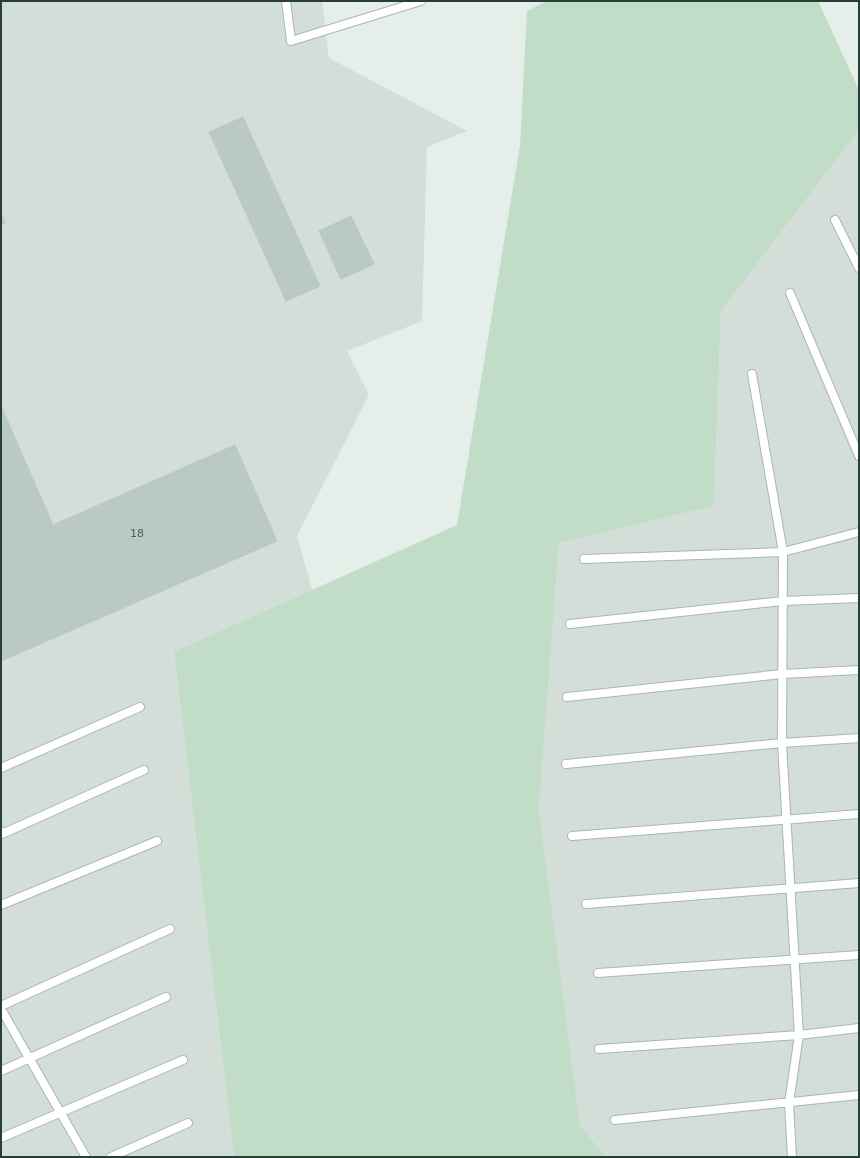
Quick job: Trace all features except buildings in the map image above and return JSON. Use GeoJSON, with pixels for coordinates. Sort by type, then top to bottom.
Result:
{"type":"FeatureCollection","features":[{"type":"Feature","properties":{"kind":"lane"},"geometry":{"type":"LineString","coordinates":[[286,1],[291,41],[421,1]]}},
{"type":"Feature","properties":{"kind":"lane"},"geometry":{"type":"LineString","coordinates":[[835,220],[859,268]]}},
{"type":"Feature","properties":{"kind":"lane"},"geometry":{"type":"LineString","coordinates":[[790,293],[859,456]]}},
{"type":"Feature","properties":{"kind":"lane"},"geometry":{"type":"LineString","coordinates":[[752,374],[783,552],[782,743],[785,820],[799,1035],[789,1103],[792,1157]]}},
{"type":"Feature","properties":{"kind":"lane"},"geometry":{"type":"LineString","coordinates":[[584,558],[783,552],[859,532]]}},
{"type":"Feature","properties":{"kind":"lane"},"geometry":{"type":"LineString","coordinates":[[570,624],[783,601],[859,598]]}},
{"type":"Feature","properties":{"kind":"lane"},"geometry":{"type":"LineString","coordinates":[[567,697],[782,674],[859,670]]}},
{"type":"Feature","properties":{"kind":"lane"},"geometry":{"type":"LineString","coordinates":[[1,768],[140,707]]}},
{"type":"Feature","properties":{"kind":"lane"},"geometry":{"type":"LineString","coordinates":[[566,764],[782,743],[859,738]]}},
{"type":"Feature","properties":{"kind":"lane"},"geometry":{"type":"LineString","coordinates":[[1,831],[2,834],[144,770]]}},
{"type":"Feature","properties":{"kind":"lane"},"geometry":{"type":"LineString","coordinates":[[572,836],[859,814]]}},
{"type":"Feature","properties":{"kind":"lane"},"geometry":{"type":"LineString","coordinates":[[1,906],[157,841]]}},
{"type":"Feature","properties":{"kind":"lane"},"geometry":{"type":"LineString","coordinates":[[586,904],[859,883]]}},
{"type":"Feature","properties":{"kind":"lane"},"geometry":{"type":"LineString","coordinates":[[1,1006],[170,929]]}},
{"type":"Feature","properties":{"kind":"lane"},"geometry":{"type":"LineString","coordinates":[[598,973],[859,955]]}},
{"type":"Feature","properties":{"kind":"lane"},"geometry":{"type":"LineString","coordinates":[[1,1070],[166,997]]}},
{"type":"Feature","properties":{"kind":"lane"},"geometry":{"type":"LineString","coordinates":[[1,1009],[86,1157]]}},
{"type":"Feature","properties":{"kind":"lane"},"geometry":{"type":"LineString","coordinates":[[599,1049],[799,1035],[859,1028]]}},
{"type":"Feature","properties":{"kind":"lane"},"geometry":{"type":"LineString","coordinates":[[1,1138],[183,1060]]}},
{"type":"Feature","properties":{"kind":"lane"},"geometry":{"type":"LineString","coordinates":[[615,1120],[859,1095]]}},
{"type":"Feature","properties":{"kind":"lane"},"geometry":{"type":"LineString","coordinates":[[111,1157],[188,1123]]}},
{"type":"Feature","properties":{"kind":"shaded area"},"geometry":{"type":"Polygon","coordinates":[[[1,1],[322,1],[329,58],[467,131],[427,147],[422,321],[347,351],[369,395],[297,536],[312,590],[174,653],[234,1157],[1,1157],[1,1]]]}},
{"type":"Feature","properties":{"kind":"shaded area"},"geometry":{"type":"Polygon","coordinates":[[[859,130],[859,1157],[606,1157],[580,1125],[539,810],[559,543],[714,506],[721,311],[859,130]]]}},
{"type":"Feature","properties":{"kind":"green space"},"geometry":{"type":"Polygon","coordinates":[[[547,1],[818,1],[859,90],[859,130],[721,311],[714,506],[559,543],[539,810],[580,1125],[606,1157],[234,1157],[174,652],[457,525],[520,146],[527,11],[547,1]]]}}]}
